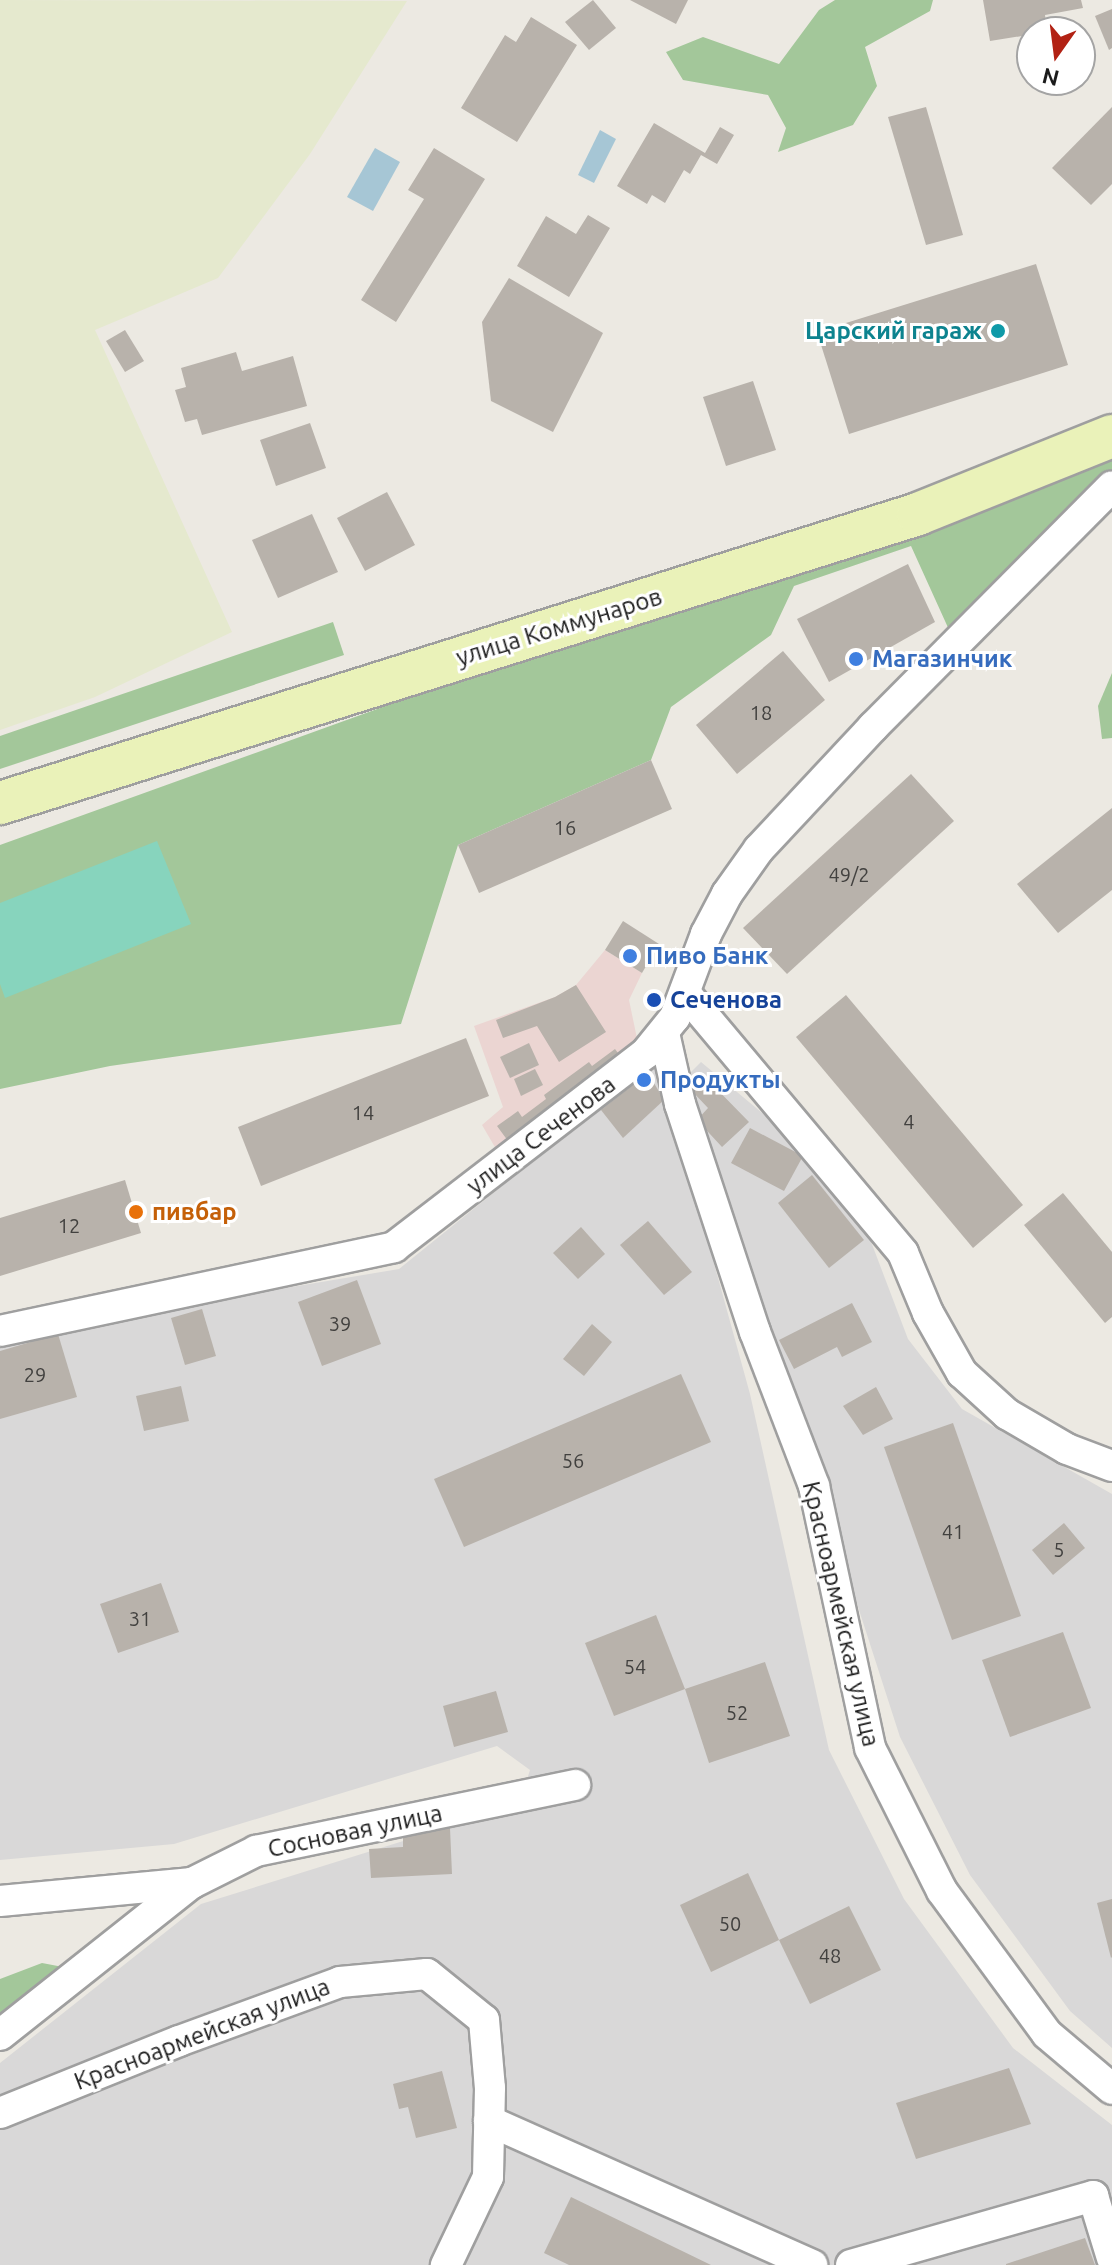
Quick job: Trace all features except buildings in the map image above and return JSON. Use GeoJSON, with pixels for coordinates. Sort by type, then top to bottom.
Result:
{"type":"FeatureCollection","features":[{"type":"Feature","properties":{"kind":"main road","name":"улица Коммунаров"},"geometry":{"type":"LineString","coordinates":[[0,803],[918,514],[1112,436]]}},
{"type":"Feature","properties":{"kind":"street","name":"улица Сеченова"},"geometry":{"type":"LineString","coordinates":[[0,1331],[394,1247],[622,1073],[664,1033],[685,993],[706,934],[727,894],[759,849],[883,716],[1112,486]]}},
{"type":"Feature","properties":{"kind":"street"},"geometry":{"type":"LineString","coordinates":[[685,993],[903,1253],[928,1313],[962,1373],[1007,1414],[1067,1449],[1112,1466]]}},
{"type":"Feature","properties":{"kind":"street","name":"Красноармейская улица"},"geometry":{"type":"LineString","coordinates":[[664,1033],[680,1104],[755,1332],[814,1486],[870,1748],[942,1891],[1047,2034],[1112,2089]]}},
{"type":"Feature","properties":{"kind":"street","name":"Сосновая улица"},"geometry":{"type":"LineString","coordinates":[[0,2035],[192,1883],[256,1851],[575,1785]]}},
{"type":"Feature","properties":{"kind":"street"},"geometry":{"type":"LineString","coordinates":[[0,1901],[192,1883]]}},
{"type":"Feature","properties":{"kind":"street","name":"Красноармейская улица"},"geometry":{"type":"LineString","coordinates":[[0,2113],[179,2041],[340,1982],[427,1974],[484,2020],[489,2121],[488,2177],[446,2265]]}},
{"type":"Feature","properties":{"kind":"street"},"geometry":{"type":"LineString","coordinates":[[489,2121],[812,2265]]}},
{"type":"Feature","properties":{"kind":"street"},"geometry":{"type":"LineString","coordinates":[[851,2265],[1093,2196],[1112,2258]]}},
{"type":"Feature","properties":{"kind":"shaded area"},"geometry":{"type":"Polygon","coordinates":[[[605,950],[642,973],[629,1000],[639,1048],[499,1154],[482,1125],[503,1107],[474,1026],[555,997],[576,985],[605,950]]]}},
{"type":"Feature","properties":{"kind":"shaded area"},"geometry":{"type":"Polygon","coordinates":[[[658,1060],[750,1394],[829,1750],[904,1899],[1013,2048],[1112,2125],[1112,2265],[0,2265],[0,2063],[201,1904],[519,1805],[530,1770],[497,1746],[174,1844],[0,1860],[0,1336],[399,1269],[658,1060]]]}},
{"type":"Feature","properties":{"kind":"shaded area"},"geometry":{"type":"Polygon","coordinates":[[[701,1062],[804,1148],[870,1239],[908,1339],[962,1409],[1112,1494],[1112,2048],[1070,2011],[970,1875],[900,1737],[770,1334],[679,1084],[701,1062]]]}},
{"type":"Feature","properties":{"kind":"green space"},"geometry":{"type":"Polygon","coordinates":[[[0,0],[407,1],[310,154],[218,278],[95,330],[232,632],[95,697],[0,730],[0,0]]]}},
{"type":"Feature","properties":{"kind":"green space"},"geometry":{"type":"Polygon","coordinates":[[[835,0],[933,0],[930,11],[865,47],[877,86],[853,125],[778,152],[786,128],[768,95],[683,80],[666,52],[703,37],[779,64],[819,10],[835,0]]]}},
{"type":"Feature","properties":{"kind":"green space"},"geometry":{"type":"Polygon","coordinates":[[[1112,436],[1112,486],[955,643],[911,546],[794,586],[771,635],[671,707],[651,760],[458,845],[401,1024],[110,1066],[0,1089],[0,845],[918,514],[1112,436]]]}},
{"type":"Feature","properties":{"kind":"green space"},"geometry":{"type":"Polygon","coordinates":[[[333,622],[344,655],[0,769],[0,736],[333,622]]]}},
{"type":"Feature","properties":{"kind":"green space"},"geometry":{"type":"Polygon","coordinates":[[[1112,673],[1112,738],[1102,739],[1098,706],[1112,673]]]}},
{"type":"Feature","properties":{"kind":"green space"},"geometry":{"type":"Polygon","coordinates":[[[157,841],[191,924],[5,998],[0,984],[0,903],[157,841]]]}},
{"type":"Feature","properties":{"kind":"green space"},"geometry":{"type":"Polygon","coordinates":[[[42,1963],[63,1967],[0,2020],[0,1979],[42,1963]]]}},
{"type":"Feature","properties":{"kind":"water"},"geometry":{"type":"Polygon","coordinates":[[[600,130],[616,139],[594,183],[578,175],[600,130]]]}},
{"type":"Feature","properties":{"kind":"water"},"geometry":{"type":"Polygon","coordinates":[[[375,148],[400,162],[373,211],[347,197],[375,148]]]}},
{"type":"Feature","properties":{"kind":"place","name":"Царский гараж"},"geometry":{"type":"Point","coordinates":[998,331]}},
{"type":"Feature","properties":{"kind":"place","name":"Магазинчик"},"geometry":{"type":"Point","coordinates":[856,659]}},
{"type":"Feature","properties":{"kind":"place","name":"Пиво Банк"},"geometry":{"type":"Point","coordinates":[630,956]}},
{"type":"Feature","properties":{"kind":"place","name":"Сеченова"},"geometry":{"type":"Point","coordinates":[654,1000]}},
{"type":"Feature","properties":{"kind":"place","name":"Продукты"},"geometry":{"type":"Point","coordinates":[644,1080]}},
{"type":"Feature","properties":{"kind":"place","name":"пивбар"},"geometry":{"type":"Point","coordinates":[136,1212]}}]}
